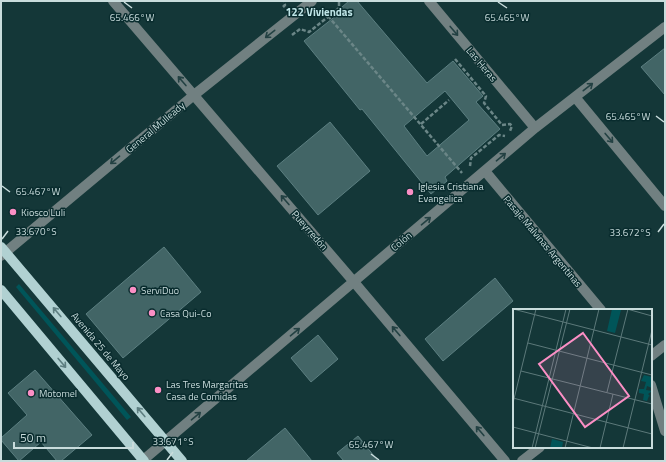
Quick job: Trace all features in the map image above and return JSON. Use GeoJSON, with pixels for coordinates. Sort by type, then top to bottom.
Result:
{"type":"FeatureCollection","features":[{"type":"Feature","properties":{"kind":"main road","name":"Avenida 25 de Mayo"},"geometry":{"type":"LineString","coordinates":[[3,252],[182,461]]}},
{"type":"Feature","properties":{"kind":"main road"},"geometry":{"type":"LineString","coordinates":[[1,290],[143,461]]}},
{"type":"Feature","properties":{"kind":"street","name":"Pueyrredón"},"geometry":{"type":"LineString","coordinates":[[113,1],[194,94],[505,461]]}},
{"type":"Feature","properties":{"kind":"street","name":"General Mulleady"},"geometry":{"type":"LineString","coordinates":[[3,252],[194,94],[312,1]]}},
{"type":"Feature","properties":{"kind":"street","name":"Las Heras"},"geometry":{"type":"LineString","coordinates":[[429,1],[535,128]]}},
{"type":"Feature","properties":{"kind":"street","name":"Colón"},"geometry":{"type":"LineString","coordinates":[[143,461],[535,128],[665,27]]}},
{"type":"Feature","properties":{"kind":"street"},"geometry":{"type":"LineString","coordinates":[[575,97],[665,206]]}},
{"type":"Feature","properties":{"kind":"street","name":"Pasaje Malvinas Argentinas"},"geometry":{"type":"LineString","coordinates":[[485,171],[599,309]]}},
{"type":"Feature","properties":{"kind":"street"},"geometry":{"type":"LineString","coordinates":[[652,355],[665,345]]}},
{"type":"Feature","properties":{"kind":"street"},"geometry":{"type":"LineString","coordinates":[[652,388],[665,431]]}},
{"type":"Feature","properties":{"kind":"street"},"geometry":{"type":"LineString","coordinates":[[522,461],[539,448]]}},
{"type":"Feature","properties":{"kind":"path"},"geometry":{"type":"LineString","coordinates":[[292,36],[300,29],[309,32],[339,8],[339,1]]}},
{"type":"Feature","properties":{"kind":"path"},"geometry":{"type":"LineString","coordinates":[[328,16],[462,173],[470,165],[471,158],[499,135],[505,137],[510,133],[512,126],[510,124],[502,125],[484,102],[486,96],[455,59]]}},
{"type":"Feature","properties":{"kind":"path"},"geometry":{"type":"LineString","coordinates":[[421,124],[449,100]]}},
{"type":"Feature","properties":{"kind":"shaded area"},"geometry":{"type":"Polygon","coordinates":[[[19,284],[131,417],[127,420],[16,287],[19,284]]]}},
{"type":"Feature","properties":{"kind":"building"},"geometry":{"type":"Polygon","coordinates":[[[349,1],[357,1],[427,83],[453,61],[483,96],[476,102],[500,129],[445,177],[447,181],[431,194],[304,41],[337,15],[335,13],[349,1]],[[445,91],[404,126],[427,156],[469,120],[445,91]]]}},
{"type":"Feature","properties":{"kind":"building"},"geometry":{"type":"Polygon","coordinates":[[[665,48],[665,95],[641,67],[665,48]]]}},
{"type":"Feature","properties":{"kind":"building"},"geometry":{"type":"Polygon","coordinates":[[[330,122],[370,171],[318,215],[277,166],[330,122]]]}},
{"type":"Feature","properties":{"kind":"building"},"geometry":{"type":"Polygon","coordinates":[[[164,247],[201,292],[123,358],[86,314],[164,247]]]}},
{"type":"Feature","properties":{"kind":"building"},"geometry":{"type":"Polygon","coordinates":[[[495,278],[513,301],[443,361],[425,339],[495,278]]]}},
{"type":"Feature","properties":{"kind":"building"},"geometry":{"type":"Polygon","coordinates":[[[318,335],[338,359],[311,382],[291,358],[318,335]]]}},
{"type":"Feature","properties":{"kind":"building"},"geometry":{"type":"Polygon","coordinates":[[[35,370],[92,435],[61,461],[57,461],[41,442],[19,461],[1,440],[1,438],[27,415],[8,393],[35,370]]]}},
{"type":"Feature","properties":{"kind":"building"},"geometry":{"type":"Polygon","coordinates":[[[285,428],[312,461],[246,461],[285,428]]]}},
{"type":"Feature","properties":{"kind":"building"},"geometry":{"type":"Polygon","coordinates":[[[358,436],[378,461],[344,461],[337,453],[358,436]]]}},
{"type":"Feature","properties":{"kind":"place","name":"Iglesia Cristiana Evangelica"},"geometry":{"type":"Point","coordinates":[410,192]}},
{"type":"Feature","properties":{"kind":"place","name":"Kiosco Luli"},"geometry":{"type":"Point","coordinates":[13,212]}},
{"type":"Feature","properties":{"kind":"place","name":"ServiDuo"},"geometry":{"type":"Point","coordinates":[133,290]}},
{"type":"Feature","properties":{"kind":"place","name":"Casa Qui-Co"},"geometry":{"type":"Point","coordinates":[152,313]}},
{"type":"Feature","properties":{"kind":"place","name":"Las Tres Margaritas Casa de Comidas"},"geometry":{"type":"Point","coordinates":[158,390]}},
{"type":"Feature","properties":{"kind":"place","name":"Motomel"},"geometry":{"type":"Point","coordinates":[31,393]}},
{"type":"Feature","properties":{"kind":"district","name":"122 Viviendas"},"geometry":{"type":"Point","coordinates":[319,12]}}]}
